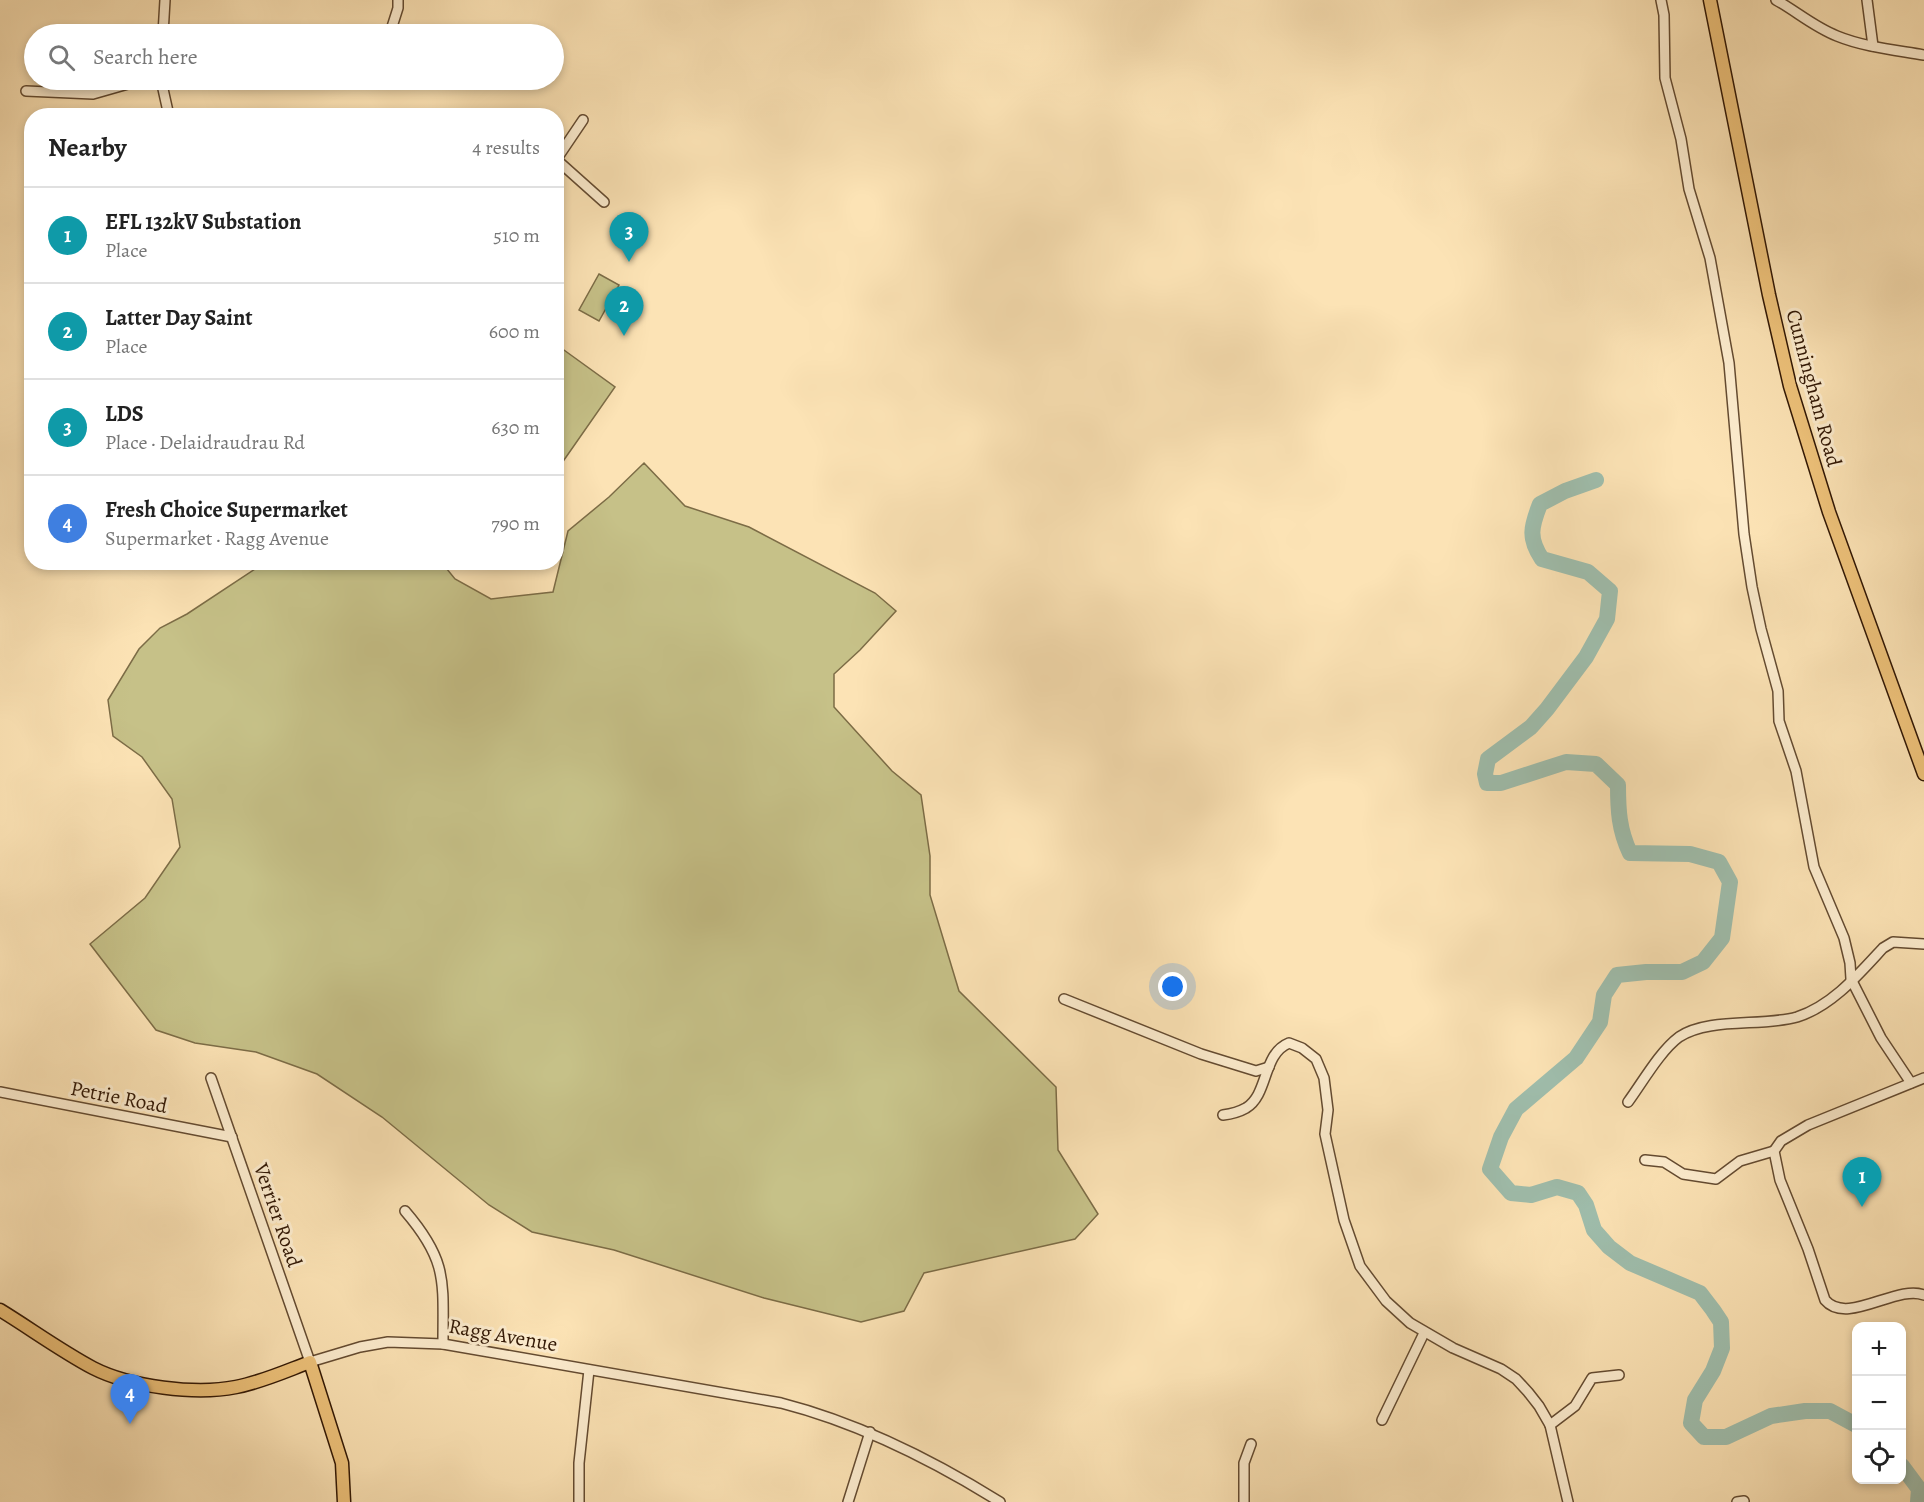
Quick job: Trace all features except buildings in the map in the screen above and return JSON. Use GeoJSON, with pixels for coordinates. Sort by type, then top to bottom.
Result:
{"type":"FeatureCollection","features":[{"type":"Feature","properties":{"kind":"main road","name":"Cunningham Road"},"geometry":{"type":"LineString","coordinates":[[1710,0],[1769,295],[1790,386],[1829,512],[1924,774]]}},
{"type":"Feature","properties":{"kind":"main road","name":"Ragg Avenue"},"geometry":{"type":"LineString","coordinates":[[0,1310],[94,1369],[128,1381],[204,1390],[236,1387],[310,1362]]}},
{"type":"Feature","properties":{"kind":"main road"},"geometry":{"type":"LineString","coordinates":[[310,1362],[342,1463],[344,1502]]}},
{"type":"Feature","properties":{"kind":"street"},"geometry":{"type":"LineString","coordinates":[[164,24],[165,0]]}},
{"type":"Feature","properties":{"kind":"street"},"geometry":{"type":"LineString","coordinates":[[393,24],[398,0]]}},
{"type":"Feature","properties":{"kind":"street"},"geometry":{"type":"LineString","coordinates":[[1661,0],[1665,15],[1665,78],[1681,138],[1689,189],[1710,258],[1729,363],[1744,534],[1761,629],[1779,691],[1779,721],[1796,771],[1814,867],[1844,938],[1850,963],[1851,980],[1881,1038],[1911,1083]]}},
{"type":"Feature","properties":{"kind":"street"},"geometry":{"type":"LineString","coordinates":[[1776,0],[1825,31],[1873,46],[1924,55]]}},
{"type":"Feature","properties":{"kind":"street"},"geometry":{"type":"LineString","coordinates":[[1867,0],[1873,46]]}},
{"type":"Feature","properties":{"kind":"street"},"geometry":{"type":"LineString","coordinates":[[26,91],[93,94],[107,90]]}},
{"type":"Feature","properties":{"kind":"street"},"geometry":{"type":"LineString","coordinates":[[163,90],[166,108]]}},
{"type":"Feature","properties":{"kind":"street"},"geometry":{"type":"LineString","coordinates":[[564,149],[583,120]]}},
{"type":"Feature","properties":{"kind":"street"},"geometry":{"type":"LineString","coordinates":[[564,166],[604,202]]}},
{"type":"Feature","properties":{"kind":"street"},"geometry":{"type":"LineString","coordinates":[[1628,1102],[1667,1048],[1680,1037],[1703,1028],[1797,1017],[1815,1010],[1833,998],[1883,948],[1893,942],[1924,944]]}},
{"type":"Feature","properties":{"kind":"street"},"geometry":{"type":"LineString","coordinates":[[1064,999],[1201,1054],[1256,1071],[1269,1066]]}},
{"type":"Feature","properties":{"kind":"street"},"geometry":{"type":"LineString","coordinates":[[1223,1116],[1247,1108],[1253,1102],[1269,1066],[1282,1046],[1289,1043],[1302,1048],[1316,1059],[1324,1078],[1328,1110],[1325,1134],[1335,1183],[1344,1220],[1360,1266],[1379,1293],[1410,1323],[1424,1333],[1501,1369],[1516,1379],[1539,1406],[1550,1425],[1568,1502]]}},
{"type":"Feature","properties":{"kind":"street","name":"Verrier Road"},"geometry":{"type":"LineString","coordinates":[[211,1078],[310,1362]]}},
{"type":"Feature","properties":{"kind":"street"},"geometry":{"type":"LineString","coordinates":[[1645,1160],[1664,1162],[1683,1174],[1716,1179],[1740,1161],[1774,1151],[1781,1141],[1808,1125],[1924,1078]]}},
{"type":"Feature","properties":{"kind":"street","name":"Petrie Road"},"geometry":{"type":"LineString","coordinates":[[0,1092],[232,1137]]}},
{"type":"Feature","properties":{"kind":"street"},"geometry":{"type":"LineString","coordinates":[[1774,1151],[1780,1180],[1825,1300],[1829,1305],[1857,1307],[1911,1292],[1924,1295]]}},
{"type":"Feature","properties":{"kind":"street"},"geometry":{"type":"LineString","coordinates":[[405,1211],[431,1245],[440,1265],[443,1283],[443,1344]]}},
{"type":"Feature","properties":{"kind":"street"},"geometry":{"type":"LineString","coordinates":[[1382,1420],[1424,1333]]}},
{"type":"Feature","properties":{"kind":"street","name":"Ragg Avenue"},"geometry":{"type":"LineString","coordinates":[[310,1362],[360,1347],[388,1342],[443,1344],[781,1402],[870,1432],[956,1475],[1000,1502]]}},
{"type":"Feature","properties":{"kind":"street"},"geometry":{"type":"LineString","coordinates":[[579,1502],[579,1463],[589,1370]]}},
{"type":"Feature","properties":{"kind":"street"},"geometry":{"type":"LineString","coordinates":[[1550,1425],[1575,1406],[1592,1378],[1619,1375]]}},
{"type":"Feature","properties":{"kind":"street"},"geometry":{"type":"LineString","coordinates":[[848,1502],[870,1432]]}},
{"type":"Feature","properties":{"kind":"street"},"geometry":{"type":"LineString","coordinates":[[1244,1502],[1244,1463],[1251,1444]]}},
{"type":"Feature","properties":{"kind":"shaded area"},"geometry":{"type":"Polygon","coordinates":[[[599,274],[619,285],[599,321],[579,310],[599,274]]]}},
{"type":"Feature","properties":{"kind":"shaded area"},"geometry":{"type":"Polygon","coordinates":[[[564,350],[615,387],[564,460],[564,350]]]}},
{"type":"Feature","properties":{"kind":"shaded area"},"geometry":{"type":"Polygon","coordinates":[[[644,463],[685,506],[749,527],[875,593],[896,611],[834,674],[834,707],[892,771],[921,795],[930,856],[930,895],[959,991],[1056,1087],[1058,1150],[1098,1214],[1075,1239],[924,1273],[904,1311],[861,1322],[764,1298],[614,1250],[532,1232],[489,1205],[382,1117],[317,1074],[256,1052],[195,1043],[156,1030],[90,944],[145,898],[180,847],[172,799],[142,757],[113,736],[108,700],[139,649],[160,628],[187,614],[253,570],[448,570],[455,579],[491,599],[553,592],[558,570],[564,570],[564,547],[568,531],[609,497],[644,463]]]}},
{"type":"Feature","properties":{"kind":"waterway"},"geometry":{"type":"LineString","coordinates":[[1596,480],[1565,491],[1540,504],[1532,532],[1542,559],[1588,572],[1610,591],[1607,619],[1586,657],[1547,709],[1531,727],[1488,759],[1485,774],[1487,783],[1501,783],[1566,762],[1596,764],[1618,785],[1620,820],[1630,853],[1690,854],[1719,862],[1730,882],[1722,938],[1703,962],[1682,972],[1617,975],[1604,995],[1600,1022],[1576,1058],[1516,1109],[1501,1137],[1490,1169],[1511,1193],[1531,1195],[1557,1187],[1578,1193],[1586,1205],[1594,1230],[1609,1247],[1630,1263],[1700,1293],[1721,1322],[1722,1348],[1713,1371],[1695,1400],[1691,1423],[1704,1437],[1726,1437],[1771,1416],[1805,1411],[1830,1411],[1852,1423]]}},
{"type":"Feature","properties":{"kind":"waterway"},"geometry":{"type":"LineString","coordinates":[[1906,1471],[1919,1489],[1918,1502]]}},
{"type":"Feature","properties":{"kind":"place","name":"LDS"},"geometry":{"type":"Point","coordinates":[629,262]}},
{"type":"Feature","properties":{"kind":"place","name":"Latter Day Saint"},"geometry":{"type":"Point","coordinates":[624,336]}},
{"type":"Feature","properties":{"kind":"place","name":"EFL 132kV Substation"},"geometry":{"type":"Point","coordinates":[1862,1207]}},
{"type":"Feature","properties":{"kind":"place","name":"Fresh Choice Supermarket"},"geometry":{"type":"Point","coordinates":[130,1424]}}]}
